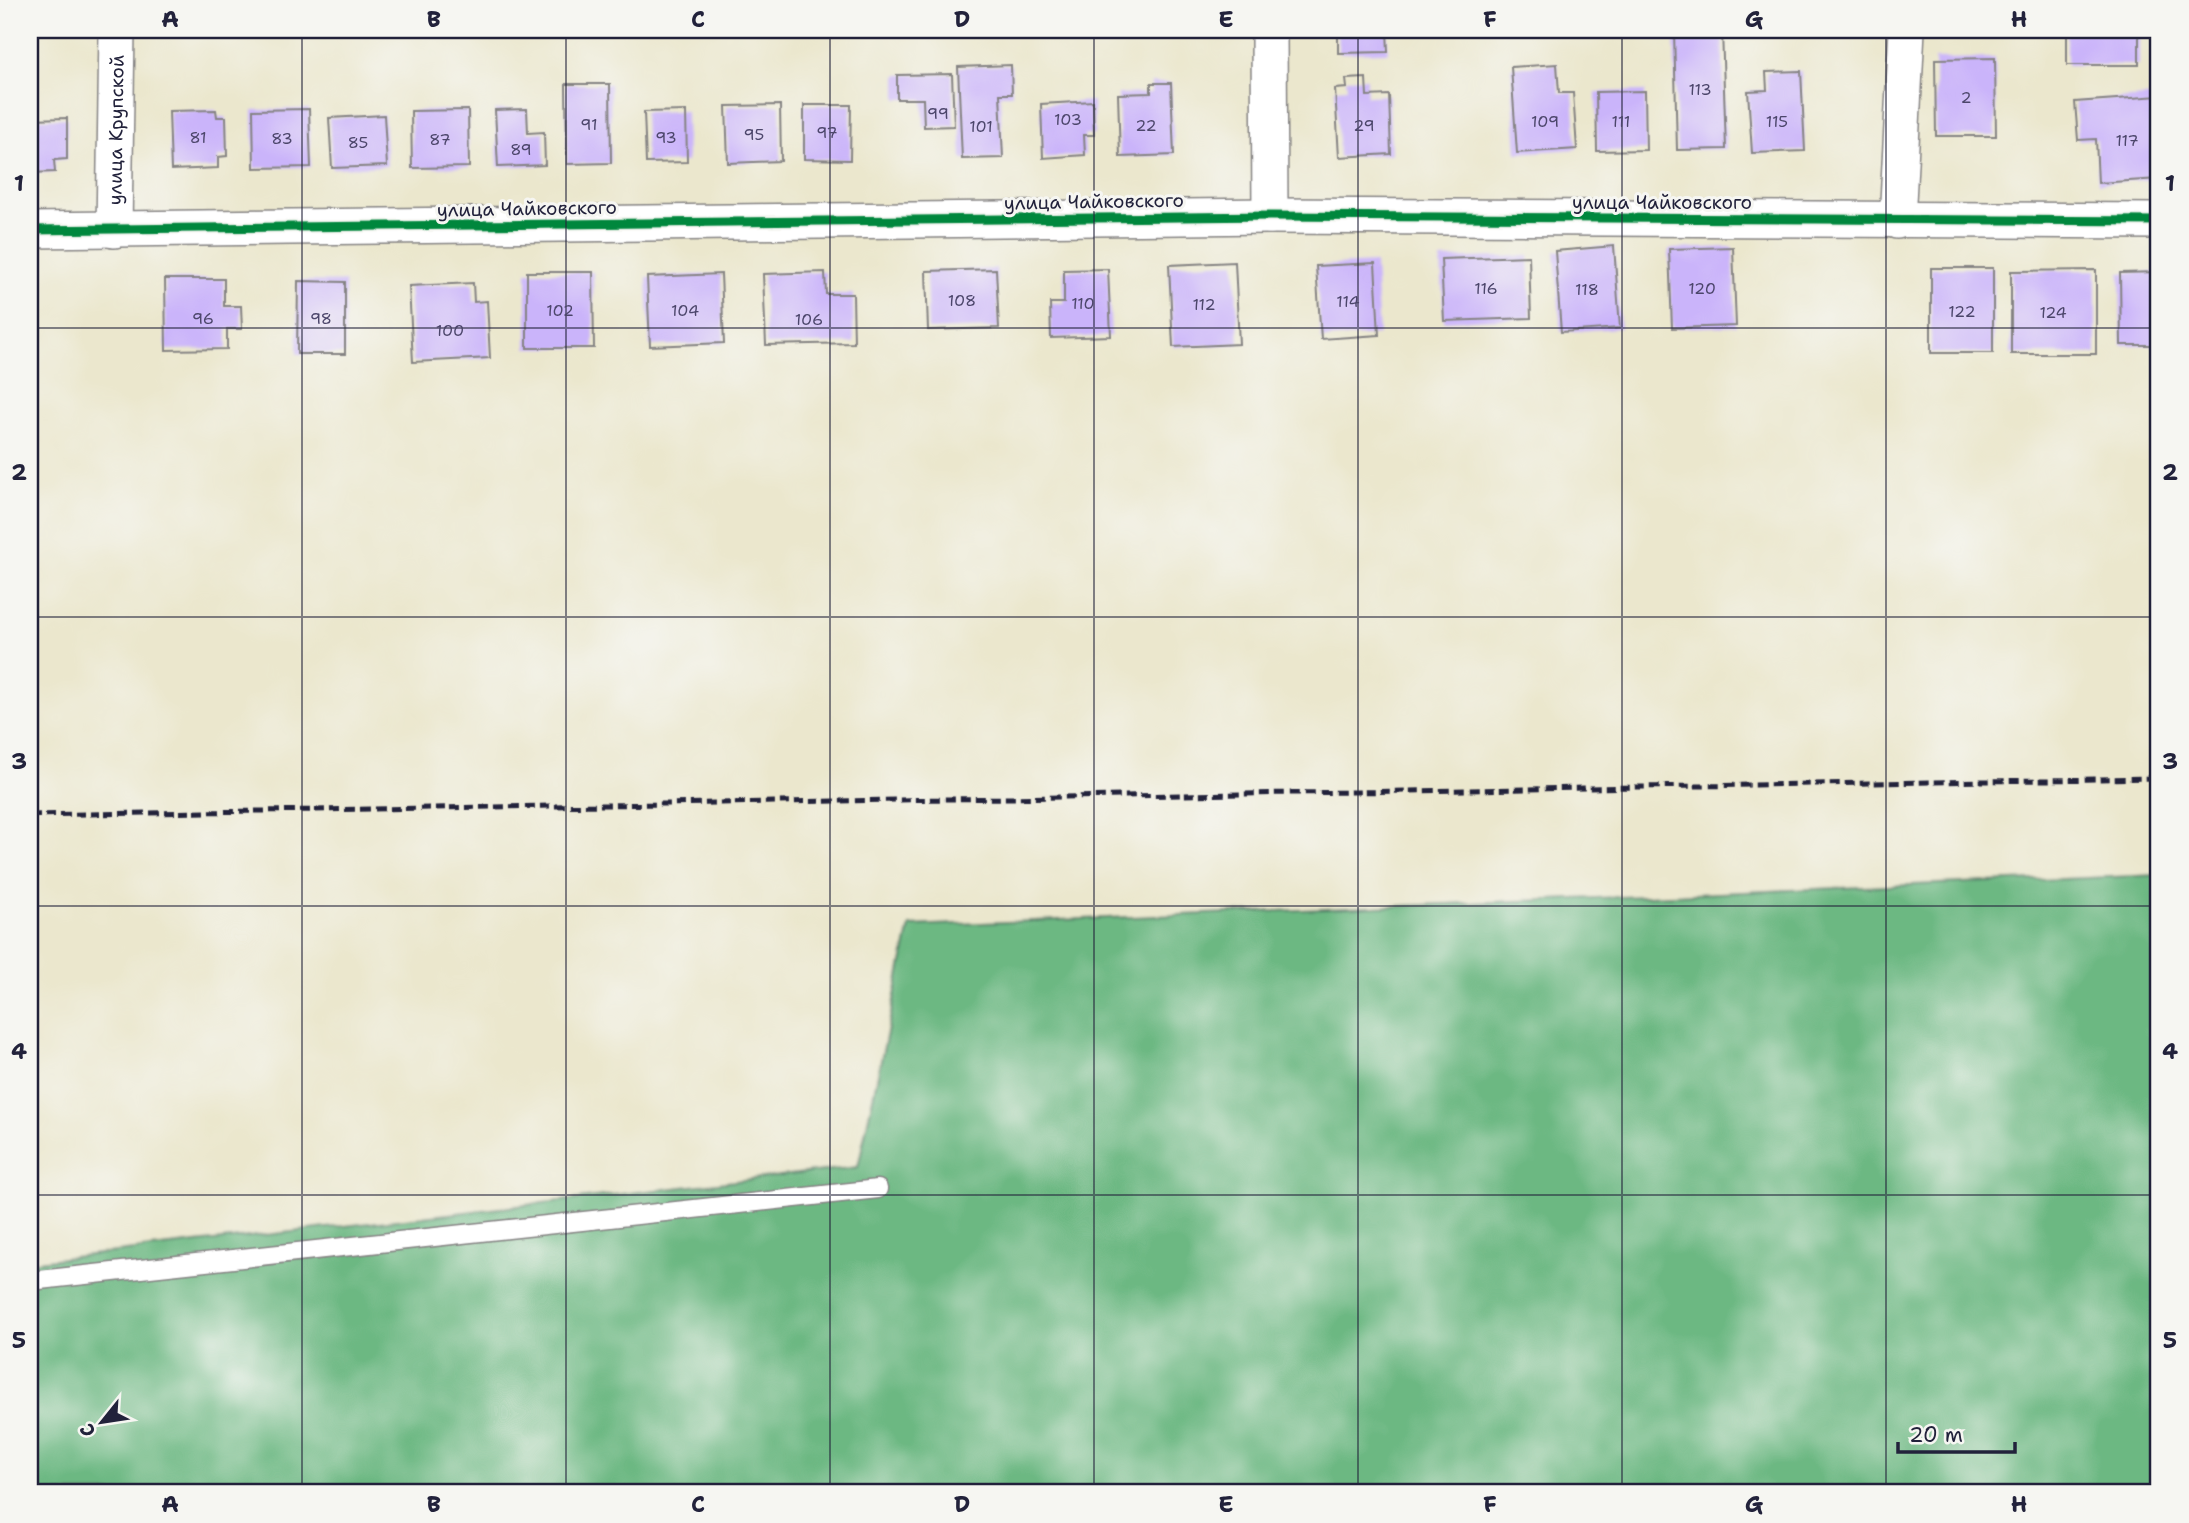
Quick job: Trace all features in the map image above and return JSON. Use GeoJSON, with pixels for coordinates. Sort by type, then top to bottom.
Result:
{"type":"FeatureCollection","features":[{"type":"Feature","properties":{"kind":"street","name":"улица Крупской"},"geometry":{"type":"LineString","coordinates":[[114,230],[117,30]]}},
{"type":"Feature","properties":{"kind":"street"},"geometry":{"type":"LineString","coordinates":[[1269,30],[1270,216]]}},
{"type":"Feature","properties":{"kind":"street"},"geometry":{"type":"LineString","coordinates":[[1896,220],[1907,30]]}},
{"type":"Feature","properties":{"kind":"street","name":"улица Чайковского"},"geometry":{"type":"LineString","coordinates":[[30,230],[1270,216],[2159,221]]}},
{"type":"Feature","properties":{"kind":"lane"},"geometry":{"type":"LineString","coordinates":[[30,1281],[878,1189]]}},
{"type":"Feature","properties":{"kind":"green space"},"geometry":{"type":"Polygon","coordinates":[[[2159,875],[2159,1493],[30,1493],[30,1262],[858,1167],[910,926],[2159,875]]]}},
{"type":"Feature","properties":{"kind":"building"},"geometry":{"type":"Polygon","coordinates":[[[1338,30],[1387,30],[1388,52],[1338,53],[1338,30]]]}},
{"type":"Feature","properties":{"kind":"building"},"geometry":{"type":"Polygon","coordinates":[[[1674,30],[1722,30],[1726,149],[1677,150],[1674,30]]]}},
{"type":"Feature","properties":{"kind":"building"},"geometry":{"type":"Polygon","coordinates":[[[2067,30],[2139,30],[2139,65],[2067,65],[2067,30]]]}},
{"type":"Feature","properties":{"kind":"building"},"geometry":{"type":"Polygon","coordinates":[[[1995,58],[1996,136],[1936,136],[1935,59],[1995,58]]]}},
{"type":"Feature","properties":{"kind":"building"},"geometry":{"type":"Polygon","coordinates":[[[1557,64],[1559,93],[1573,93],[1577,149],[1517,153],[1511,67],[1557,64]]]}},
{"type":"Feature","properties":{"kind":"building"},"geometry":{"type":"Polygon","coordinates":[[[1011,65],[1012,94],[1000,94],[1003,158],[962,159],[958,67],[1011,65]]]}},
{"type":"Feature","properties":{"kind":"building"},"geometry":{"type":"Polygon","coordinates":[[[1801,71],[1805,151],[1752,153],[1748,91],[1767,90],[1766,72],[1801,71]]]}},
{"type":"Feature","properties":{"kind":"building"},"geometry":{"type":"Polygon","coordinates":[[[952,74],[954,126],[924,127],[923,99],[897,99],[897,75],[952,74]]]}},
{"type":"Feature","properties":{"kind":"building"},"geometry":{"type":"Polygon","coordinates":[[[1366,78],[1367,96],[1389,95],[1391,154],[1339,157],[1335,89],[1347,88],[1346,79],[1366,78]]]}},
{"type":"Feature","properties":{"kind":"building"},"geometry":{"type":"Polygon","coordinates":[[[1151,83],[1171,83],[1174,155],[1120,157],[1118,94],[1151,93],[1151,83]]]}},
{"type":"Feature","properties":{"kind":"building"},"geometry":{"type":"Polygon","coordinates":[[[566,84],[610,84],[611,163],[567,164],[566,84]]]}},
{"type":"Feature","properties":{"kind":"building"},"geometry":{"type":"Polygon","coordinates":[[[1645,91],[1646,150],[1597,151],[1596,92],[1645,91]]]}},
{"type":"Feature","properties":{"kind":"building"},"geometry":{"type":"Polygon","coordinates":[[[2159,96],[2159,179],[2098,183],[2096,139],[2078,140],[2075,102],[2159,96]]]}},
{"type":"Feature","properties":{"kind":"building"},"geometry":{"type":"Polygon","coordinates":[[[1093,101],[1094,135],[1084,135],[1085,155],[1043,158],[1041,104],[1093,101]]]}},
{"type":"Feature","properties":{"kind":"building"},"geometry":{"type":"Polygon","coordinates":[[[780,105],[781,161],[728,163],[726,106],[780,105]]]}},
{"type":"Feature","properties":{"kind":"building"},"geometry":{"type":"Polygon","coordinates":[[[804,105],[851,105],[850,160],[804,159],[804,105]]]}},
{"type":"Feature","properties":{"kind":"building"},"geometry":{"type":"Polygon","coordinates":[[[309,109],[311,167],[254,168],[253,110],[309,109]]]}},
{"type":"Feature","properties":{"kind":"building"},"geometry":{"type":"Polygon","coordinates":[[[527,109],[528,133],[544,132],[545,165],[498,167],[495,110],[527,109]]]}},
{"type":"Feature","properties":{"kind":"building"},"geometry":{"type":"Polygon","coordinates":[[[216,110],[217,117],[226,117],[227,156],[218,157],[218,168],[171,170],[169,111],[216,110]]]}},
{"type":"Feature","properties":{"kind":"building"},"geometry":{"type":"Polygon","coordinates":[[[468,110],[469,167],[412,168],[411,111],[468,110]]]}},
{"type":"Feature","properties":{"kind":"building"},"geometry":{"type":"Polygon","coordinates":[[[686,111],[687,162],[646,163],[644,112],[686,111]]]}},
{"type":"Feature","properties":{"kind":"building"},"geometry":{"type":"Polygon","coordinates":[[[384,115],[387,166],[332,168],[329,118],[384,115]]]}},
{"type":"Feature","properties":{"kind":"building"},"geometry":{"type":"Polygon","coordinates":[[[67,118],[67,159],[54,160],[55,172],[30,173],[30,119],[67,118]]]}},
{"type":"Feature","properties":{"kind":"building"},"geometry":{"type":"Polygon","coordinates":[[[1614,246],[1620,328],[1561,332],[1555,251],[1614,246]]]}},
{"type":"Feature","properties":{"kind":"building"},"geometry":{"type":"Polygon","coordinates":[[[1733,247],[1736,326],[1672,328],[1669,249],[1733,247]]]}},
{"type":"Feature","properties":{"kind":"building"},"geometry":{"type":"Polygon","coordinates":[[[1529,256],[1531,318],[1444,321],[1441,259],[1529,256]]]}},
{"type":"Feature","properties":{"kind":"building"},"geometry":{"type":"Polygon","coordinates":[[[1235,262],[1239,344],[1173,347],[1169,265],[1235,262]]]}},
{"type":"Feature","properties":{"kind":"building"},"geometry":{"type":"Polygon","coordinates":[[[1375,263],[1379,335],[1321,339],[1316,266],[1375,263]]]}},
{"type":"Feature","properties":{"kind":"building"},"geometry":{"type":"Polygon","coordinates":[[[1931,268],[1993,268],[1993,353],[1931,353],[1931,268]]]}},
{"type":"Feature","properties":{"kind":"building"},"geometry":{"type":"Polygon","coordinates":[[[996,269],[999,328],[928,330],[926,271],[996,269]]]}},
{"type":"Feature","properties":{"kind":"building"},"geometry":{"type":"Polygon","coordinates":[[[1108,269],[1111,336],[1051,338],[1050,303],[1064,303],[1064,270],[1108,269]]]}},
{"type":"Feature","properties":{"kind":"building"},"geometry":{"type":"Polygon","coordinates":[[[2096,270],[2096,354],[2011,354],[2011,271],[2096,270]]]}},
{"type":"Feature","properties":{"kind":"building"},"geometry":{"type":"Polygon","coordinates":[[[527,272],[593,272],[594,348],[527,348],[527,272]]]}},
{"type":"Feature","properties":{"kind":"building"},"geometry":{"type":"Polygon","coordinates":[[[825,272],[826,294],[853,294],[854,343],[766,345],[763,274],[825,272]]]}},
{"type":"Feature","properties":{"kind":"building"},"geometry":{"type":"Polygon","coordinates":[[[2159,272],[2159,345],[2121,345],[2120,273],[2159,272]]]}},
{"type":"Feature","properties":{"kind":"building"},"geometry":{"type":"Polygon","coordinates":[[[721,274],[724,343],[650,346],[647,277],[721,274]]]}},
{"type":"Feature","properties":{"kind":"building"},"geometry":{"type":"Polygon","coordinates":[[[165,279],[224,279],[224,306],[241,306],[242,329],[227,329],[227,349],[166,350],[165,279]]]}},
{"type":"Feature","properties":{"kind":"building"},"geometry":{"type":"Polygon","coordinates":[[[298,281],[345,282],[345,354],[297,354],[298,281]]]}},
{"type":"Feature","properties":{"kind":"building"},"geometry":{"type":"Polygon","coordinates":[[[473,283],[474,302],[487,301],[490,358],[413,362],[409,286],[473,283]]]}},
{"type":"Feature","properties":{"kind":"railway"},"geometry":{"type":"LineString","coordinates":[[30,815],[2159,778]]}},
{"type":"Feature","properties":{"kind":"cycle path"},"geometry":{"type":"LineString","coordinates":[[30,230],[1270,216],[2159,221]]}}]}
